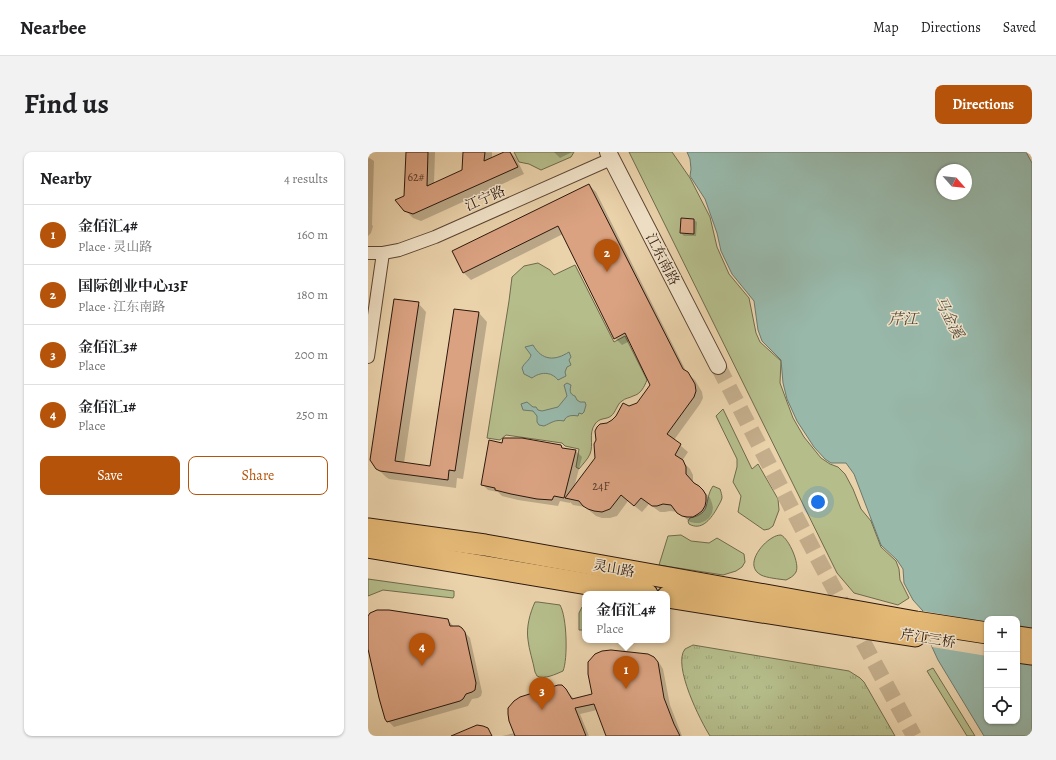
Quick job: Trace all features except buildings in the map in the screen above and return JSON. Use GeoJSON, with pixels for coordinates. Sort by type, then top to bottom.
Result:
{"type":"FeatureCollection","features":[{"type":"Feature","properties":{"kind":"highway","name":"灵山路"},"geometry":{"type":"LineString","coordinates":[[368,529],[484,545],[864,620]]}},
{"type":"Feature","properties":{"kind":"highway","name":"灵山路"},"geometry":{"type":"LineString","coordinates":[[368,547],[629,591]]}},
{"type":"Feature","properties":{"kind":"highway"},"geometry":{"type":"LineString","coordinates":[[670,597],[864,620],[916,622],[984,633]]}},
{"type":"Feature","properties":{"kind":"highway","name":"芹江三桥"},"geometry":{"type":"LineString","coordinates":[[864,620],[984,646]]}},
{"type":"Feature","properties":{"kind":"highway"},"geometry":{"type":"LineString","coordinates":[[1020,637],[1032,639]]}},
{"type":"Feature","properties":{"kind":"highway"},"geometry":{"type":"LineString","coordinates":[[1020,652],[1032,654]]}},
{"type":"Feature","properties":{"kind":"street","name":"江宁路"},"geometry":{"type":"LineString","coordinates":[[368,253],[383,253],[399,250],[435,237],[609,155]]}},
{"type":"Feature","properties":{"kind":"street","name":"江东南路"},"geometry":{"type":"LineString","coordinates":[[609,155],[718,366]]}},
{"type":"Feature","properties":{"kind":"street"},"geometry":{"type":"LineString","coordinates":[[368,357],[383,253]]}},
{"type":"Feature","properties":{"kind":"green space"},"geometry":{"type":"Polygon","coordinates":[[[514,152],[574,152],[571,157],[541,170],[529,164],[519,162],[514,152]]]}},
{"type":"Feature","properties":{"kind":"green space"},"geometry":{"type":"Polygon","coordinates":[[[629,152],[672,152],[690,178],[710,217],[717,247],[729,274],[749,298],[756,333],[760,342],[781,361],[780,383],[793,418],[804,437],[821,458],[838,467],[845,474],[861,509],[871,521],[881,547],[896,561],[899,569],[900,580],[909,598],[898,605],[854,593],[837,573],[629,152]]]}},
{"type":"Feature","properties":{"kind":"green space"},"geometry":{"type":"Polygon","coordinates":[[[538,263],[550,270],[554,275],[575,265],[614,342],[625,336],[647,380],[638,394],[623,400],[611,416],[599,420],[595,424],[591,435],[590,454],[579,469],[576,467],[579,449],[565,446],[562,443],[506,435],[500,440],[487,438],[512,277],[524,266],[538,263]]]}},
{"type":"Feature","properties":{"kind":"green space"},"geometry":{"type":"Polygon","coordinates":[[[723,409],[752,469],[758,464],[778,499],[779,510],[773,526],[769,529],[764,530],[738,512],[741,496],[733,482],[737,467],[737,459],[716,416],[723,409]]]}},
{"type":"Feature","properties":{"kind":"green space"},"geometry":{"type":"Polygon","coordinates":[[[713,486],[720,489],[722,496],[722,500],[716,510],[705,523],[697,526],[689,524],[688,521],[690,518],[697,516],[705,510],[710,491],[713,486]]]}},
{"type":"Feature","properties":{"kind":"green space"},"geometry":{"type":"Polygon","coordinates":[[[681,535],[691,541],[709,543],[717,538],[744,554],[745,562],[742,567],[736,571],[723,575],[659,565],[668,536],[681,535]]]}},
{"type":"Feature","properties":{"kind":"green space"},"geometry":{"type":"Polygon","coordinates":[[[781,535],[790,546],[797,568],[792,577],[786,580],[761,575],[756,571],[754,566],[756,555],[763,545],[773,537],[781,535]]]}},
{"type":"Feature","properties":{"kind":"green space"},"geometry":{"type":"Polygon","coordinates":[[[368,579],[454,591],[454,596],[453,598],[383,590],[368,596],[368,579]]]}},
{"type":"Feature","properties":{"kind":"green space"},"geometry":{"type":"Polygon","coordinates":[[[535,602],[560,605],[564,619],[566,648],[565,665],[563,671],[546,677],[537,676],[529,644],[528,625],[535,602]]]}},
{"type":"Feature","properties":{"kind":"green space"},"geometry":{"type":"Polygon","coordinates":[[[582,607],[582,630],[579,630],[579,613],[582,607]]]}},
{"type":"Feature","properties":{"kind":"green space"},"geometry":{"type":"Polygon","coordinates":[[[693,645],[849,671],[864,682],[895,736],[710,736],[700,719],[689,693],[682,667],[682,657],[685,649],[693,645]]]}},
{"type":"Feature","properties":{"kind":"green space"},"geometry":{"type":"Polygon","coordinates":[[[933,668],[975,736],[967,736],[927,671],[933,668]]]}},
{"type":"Feature","properties":{"kind":"water","name":"芹江"},"geometry":{"type":"Polygon","coordinates":[[[687,152],[1026,152],[1032,163],[1032,736],[984,736],[938,660],[932,647],[923,611],[913,600],[904,583],[903,569],[897,560],[881,545],[854,474],[846,463],[831,463],[825,459],[814,447],[797,421],[787,399],[783,383],[781,360],[762,341],[758,330],[754,301],[732,274],[721,251],[717,233],[705,199],[690,176],[690,159],[687,152]]]}},
{"type":"Feature","properties":{"kind":"water"},"geometry":{"type":"Polygon","coordinates":[[[533,345],[540,354],[549,358],[559,357],[569,352],[571,357],[569,360],[571,365],[567,367],[565,372],[566,376],[558,380],[552,375],[545,373],[532,378],[524,374],[522,368],[531,355],[525,347],[533,345]]]}},
{"type":"Feature","properties":{"kind":"water"},"geometry":{"type":"Polygon","coordinates":[[[567,383],[571,385],[571,393],[577,400],[580,402],[585,402],[586,405],[582,414],[579,413],[578,416],[570,416],[564,421],[556,421],[544,426],[539,425],[537,422],[537,416],[533,411],[523,410],[521,404],[527,402],[533,407],[536,407],[538,410],[542,411],[558,407],[567,396],[564,385],[567,383]]]}},
{"type":"Feature","properties":{"kind":"pier"},"geometry":{"type":"Polygon","coordinates":[[[923,611],[984,621],[984,656],[932,647],[923,611]]]}},
{"type":"Feature","properties":{"kind":"tunnel"},"geometry":{"type":"LineString","coordinates":[[718,366],[818,559],[914,736]]}},
{"type":"Feature","properties":{"kind":"place","name":"国际创业中心13F"},"geometry":{"type":"Point","coordinates":[607,272]}},
{"type":"Feature","properties":{"kind":"place","name":"金佰汇1#"},"geometry":{"type":"Point","coordinates":[422,666]}},
{"type":"Feature","properties":{"kind":"place","name":"金佰汇4#"},"geometry":{"type":"Point","coordinates":[626,689]}},
{"type":"Feature","properties":{"kind":"place","name":"金佰汇3#"},"geometry":{"type":"Point","coordinates":[542,710]}},
{"type":"Feature","properties":{"kind":"water label","name":"马金溪"},"geometry":{"type":"Point","coordinates":[949,317]}}]}
